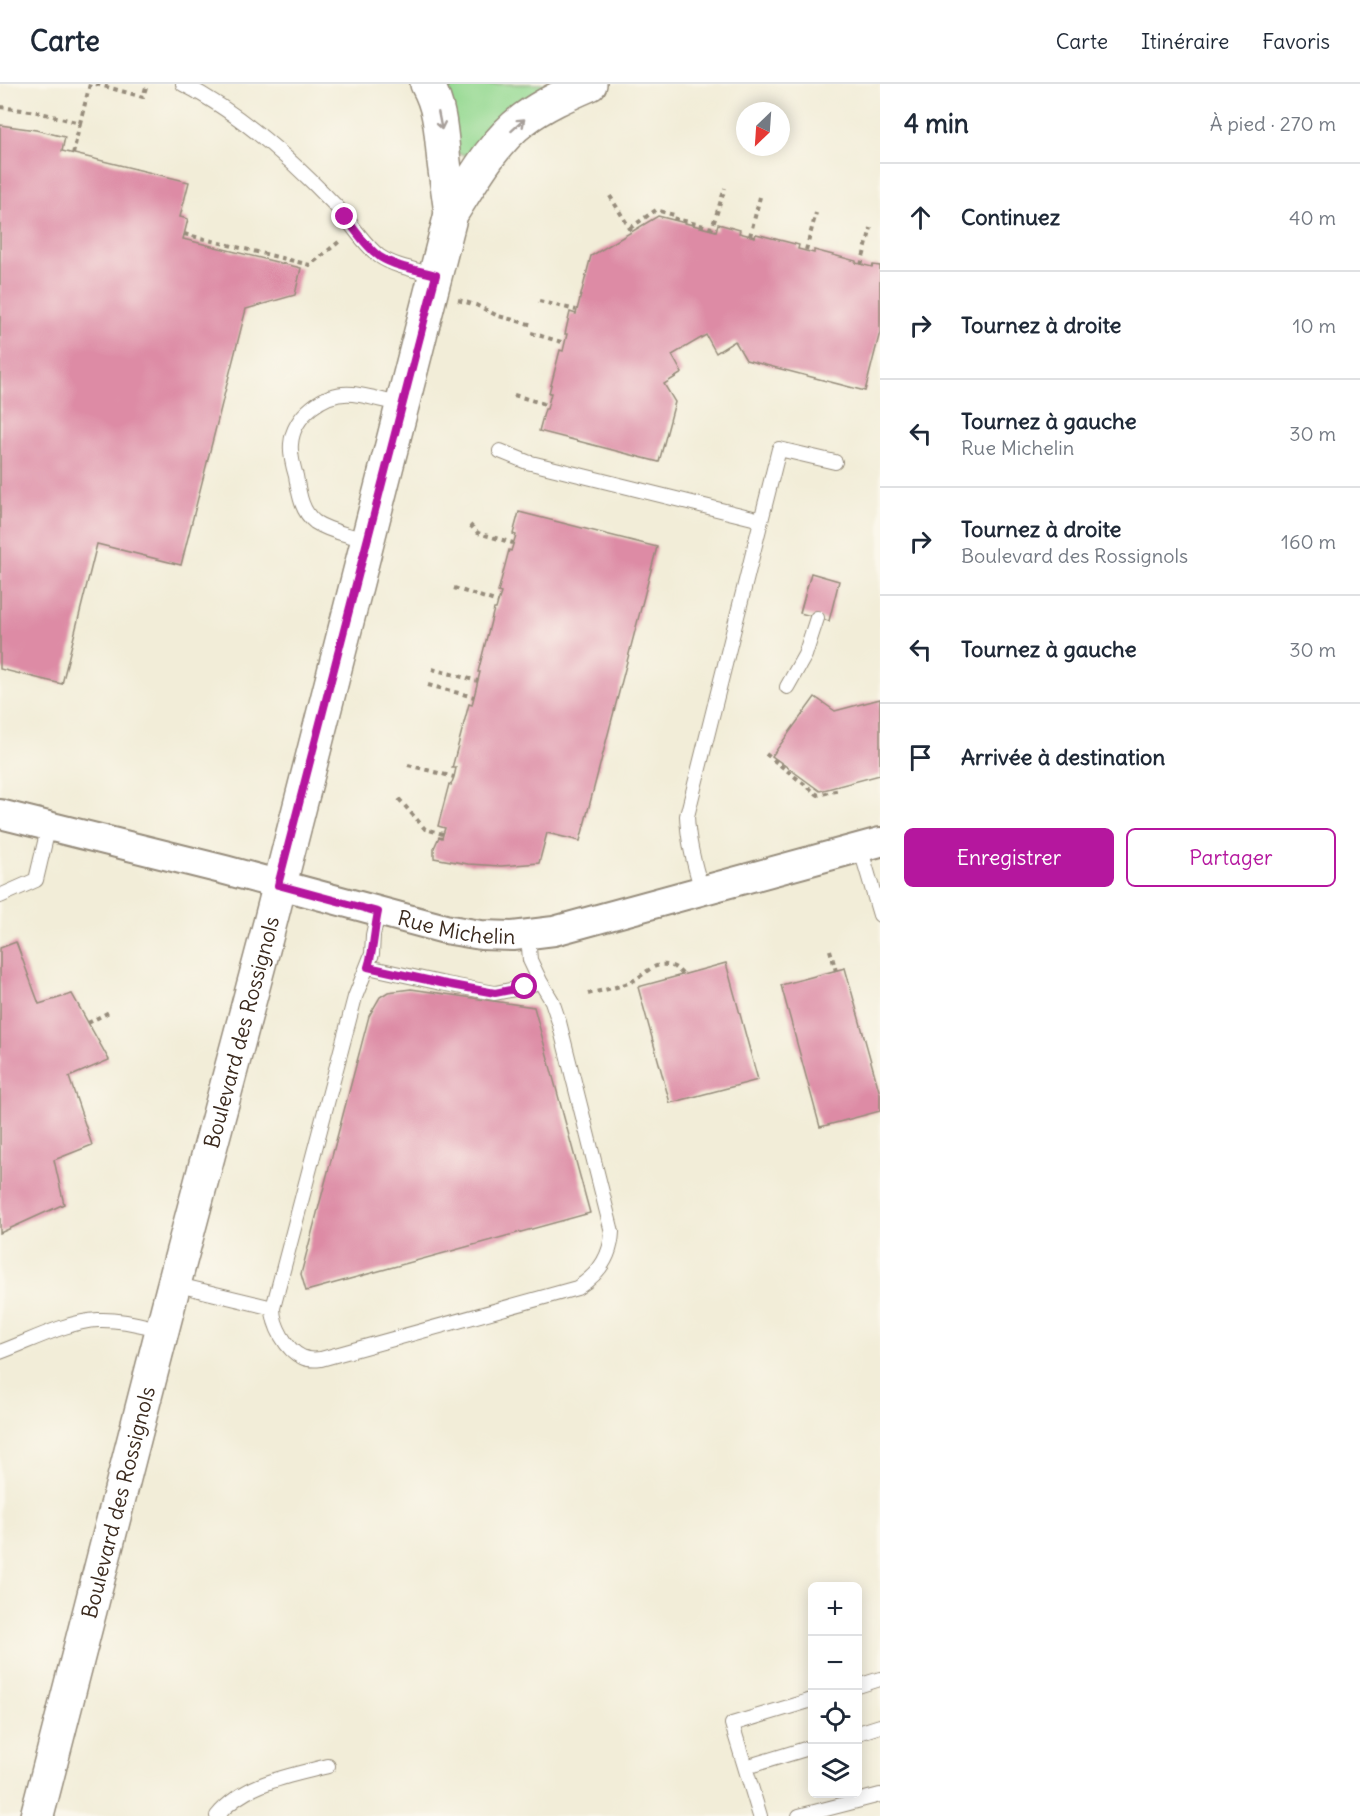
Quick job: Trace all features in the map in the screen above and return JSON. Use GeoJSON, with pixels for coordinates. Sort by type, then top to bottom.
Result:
{"type":"FeatureCollection","features":[{"type":"Feature","properties":{"kind":"street","name":"Boulevard des Rossignols"},"geometry":{"type":"LineString","coordinates":[[37,1816],[270,923],[402,405],[445,287],[451,214],[442,128],[438,109],[427,84]]}},
{"type":"Feature","properties":{"kind":"street","name":"Boulevard des Rossignols"},"geometry":{"type":"LineString","coordinates":[[451,214],[494,150],[523,120],[555,100],[590,84]]}},
{"type":"Feature","properties":{"kind":"street","name":"Rue Michelin"},"geometry":{"type":"LineString","coordinates":[[0,814],[422,924],[498,936],[554,931],[870,845]]}},
{"type":"Feature","properties":{"kind":"lane"},"geometry":{"type":"LineString","coordinates":[[183,84],[214,102],[283,153],[337,207],[380,257],[445,287]]}},
{"type":"Feature","properties":{"kind":"lane"},"geometry":{"type":"LineString","coordinates":[[367,541],[327,528],[306,512],[300,501],[291,456],[291,443],[302,417],[318,404],[338,395],[351,394],[402,405]]}},
{"type":"Feature","properties":{"kind":"lane"},"geometry":{"type":"LineString","coordinates":[[702,890],[692,856],[687,816],[779,448],[835,462]]}},
{"type":"Feature","properties":{"kind":"lane"},"geometry":{"type":"LineString","coordinates":[[500,451],[527,462],[761,520]]}},
{"type":"Feature","properties":{"kind":"lane"},"geometry":{"type":"LineString","coordinates":[[787,687],[805,655],[817,618]]}},
{"type":"Feature","properties":{"kind":"lane"},"geometry":{"type":"LineString","coordinates":[[0,896],[36,880],[49,825]]}},
{"type":"Feature","properties":{"kind":"lane"},"geometry":{"type":"LineString","coordinates":[[870,845],[880,915]]}},
{"type":"Feature","properties":{"kind":"lane"},"geometry":{"type":"LineString","coordinates":[[378,912],[372,954],[355,997],[273,1308],[276,1323],[286,1343],[304,1359],[321,1359],[577,1288],[600,1269],[612,1243],[612,1232],[559,1022],[552,1001],[530,960],[528,935]]}},
{"type":"Feature","properties":{"kind":"lane"},"geometry":{"type":"LineString","coordinates":[[368,967],[495,993],[525,987],[540,981]]}},
{"type":"Feature","properties":{"kind":"lane"},"geometry":{"type":"LineString","coordinates":[[174,1284],[273,1308]]}},
{"type":"Feature","properties":{"kind":"lane"},"geometry":{"type":"LineString","coordinates":[[0,1352],[86,1321],[123,1321],[162,1330]]}},
{"type":"Feature","properties":{"kind":"lane"},"geometry":{"type":"LineString","coordinates":[[862,1685],[880,1679]]}},
{"type":"Feature","properties":{"kind":"lane"},"geometry":{"type":"LineString","coordinates":[[760,1816],[732,1724],[808,1701]]}},
{"type":"Feature","properties":{"kind":"lane"},"geometry":{"type":"LineString","coordinates":[[862,1732],[880,1726]]}},
{"type":"Feature","properties":{"kind":"lane"},"geometry":{"type":"LineString","coordinates":[[746,1767],[808,1748]]}},
{"type":"Feature","properties":{"kind":"lane"},"geometry":{"type":"LineString","coordinates":[[217,1816],[227,1805],[249,1790],[328,1766]]}},
{"type":"Feature","properties":{"kind":"lane"},"geometry":{"type":"LineString","coordinates":[[799,1816],[880,1795]]}},
{"type":"Feature","properties":{"kind":"path"},"geometry":{"type":"LineString","coordinates":[[73,154],[90,84]]}},
{"type":"Feature","properties":{"kind":"path"},"geometry":{"type":"LineString","coordinates":[[96,84],[143,97],[147,84]]}},
{"type":"Feature","properties":{"kind":"path"},"geometry":{"type":"LineString","coordinates":[[0,106],[37,112],[80,123]]}},
{"type":"Feature","properties":{"kind":"path"},"geometry":{"type":"LineString","coordinates":[[610,196],[631,230],[657,210],[674,214],[673,218],[712,228],[725,188]]}},
{"type":"Feature","properties":{"kind":"path"},"geometry":{"type":"LineString","coordinates":[[750,236],[760,197]]}},
{"type":"Feature","properties":{"kind":"path"},"geometry":{"type":"LineString","coordinates":[[806,250],[816,213]]}},
{"type":"Feature","properties":{"kind":"path"},"geometry":{"type":"LineString","coordinates":[[861,265],[871,228]]}},
{"type":"Feature","properties":{"kind":"path"},"geometry":{"type":"LineString","coordinates":[[184,234],[310,265],[342,239]]}},
{"type":"Feature","properties":{"kind":"path"},"geometry":{"type":"LineString","coordinates":[[445,287],[498,316],[533,325]]}},
{"type":"Feature","properties":{"kind":"path"},"geometry":{"type":"LineString","coordinates":[[539,301],[576,310]]}},
{"type":"Feature","properties":{"kind":"path"},"geometry":{"type":"LineString","coordinates":[[531,333],[565,343]]}},
{"type":"Feature","properties":{"kind":"path"},"geometry":{"type":"LineString","coordinates":[[514,395],[548,405]]}},
{"type":"Feature","properties":{"kind":"path"},"geometry":{"type":"LineString","coordinates":[[470,525],[478,533],[513,543]]}},
{"type":"Feature","properties":{"kind":"path"},"geometry":{"type":"LineString","coordinates":[[453,588],[498,602]]}},
{"type":"Feature","properties":{"kind":"path"},"geometry":{"type":"LineString","coordinates":[[432,669],[478,681]]}},
{"type":"Feature","properties":{"kind":"path"},"geometry":{"type":"LineString","coordinates":[[428,685],[474,697]]}},
{"type":"Feature","properties":{"kind":"path"},"geometry":{"type":"LineString","coordinates":[[766,754],[818,795],[835,791],[834,787]]}},
{"type":"Feature","properties":{"kind":"path"},"geometry":{"type":"LineString","coordinates":[[408,765],[454,777]]}},
{"type":"Feature","properties":{"kind":"path"},"geometry":{"type":"LineString","coordinates":[[399,800],[425,829],[443,834]]}},
{"type":"Feature","properties":{"kind":"path"},"geometry":{"type":"LineString","coordinates":[[830,950],[836,971]]}},
{"type":"Feature","properties":{"kind":"path"},"geometry":{"type":"LineString","coordinates":[[588,993],[632,982],[649,968],[659,964],[678,969],[682,975]]}},
{"type":"Feature","properties":{"kind":"path"},"geometry":{"type":"LineString","coordinates":[[88,1023],[111,1011]]}},
{"type":"Feature","properties":{"kind":"green space"},"geometry":{"type":"Polygon","coordinates":[[[442,84],[558,84],[471,157],[457,153],[442,84]]]}},
{"type":"Feature","properties":{"kind":"building"},"geometry":{"type":"Polygon","coordinates":[[[0,125],[65,137],[62,151],[189,182],[180,217],[188,219],[183,239],[301,268],[295,295],[246,309],[181,565],[97,544],[62,684],[0,669],[0,125]]]}},
{"type":"Feature","properties":{"kind":"building"},"geometry":{"type":"Polygon","coordinates":[[[658,216],[716,231],[718,224],[740,230],[739,233],[755,237],[756,234],[799,245],[798,249],[814,253],[814,250],[872,267],[873,265],[880,266],[880,332],[865,391],[746,360],[735,341],[716,353],[706,335],[672,355],[682,373],[664,384],[675,402],[659,462],[539,431],[545,409],[547,409],[560,350],[563,351],[570,312],[576,314],[591,256],[658,216]]]}},
{"type":"Feature","properties":{"kind":"building"},"geometry":{"type":"Polygon","coordinates":[[[519,512],[657,547],[580,841],[547,833],[539,863],[501,866],[468,864],[434,858],[434,848],[439,837],[442,838],[445,828],[438,826],[449,784],[451,785],[454,777],[456,768],[452,768],[469,704],[472,705],[494,609],[496,609],[501,593],[498,592],[509,550],[511,551],[516,535],[513,534],[519,512]]]}},
{"type":"Feature","properties":{"kind":"building"},"geometry":{"type":"Polygon","coordinates":[[[811,573],[839,581],[829,621],[800,613],[811,573]]]}},
{"type":"Feature","properties":{"kind":"building"},"geometry":{"type":"Polygon","coordinates":[[[815,697],[835,711],[880,699],[880,775],[820,791],[772,756],[815,697]]]}},
{"type":"Feature","properties":{"kind":"building"},"geometry":{"type":"Polygon","coordinates":[[[16,942],[39,1004],[72,994],[109,1060],[69,1077],[92,1145],[54,1160],[64,1204],[0,1233],[0,948],[16,942]]]}},
{"type":"Feature","properties":{"kind":"building"},"geometry":{"type":"Polygon","coordinates":[[[726,963],[758,1080],[670,1103],[638,987],[726,963]]]}},
{"type":"Feature","properties":{"kind":"building"},"geometry":{"type":"Polygon","coordinates":[[[845,968],[880,1094],[880,1111],[820,1127],[781,985],[845,968]]]}},
{"type":"Feature","properties":{"kind":"building"},"geometry":{"type":"Polygon","coordinates":[[[411,989],[534,1007],[590,1213],[306,1291],[301,1274],[369,1016],[380,997],[388,992],[411,989]]]}},
{"type":"Feature","properties":{"kind":"route"},"geometry":{"type":"LineString","coordinates":[[345,217],[380,257],[436,275],[278,885],[378,912],[368,967],[495,993],[525,987]]}}]}
